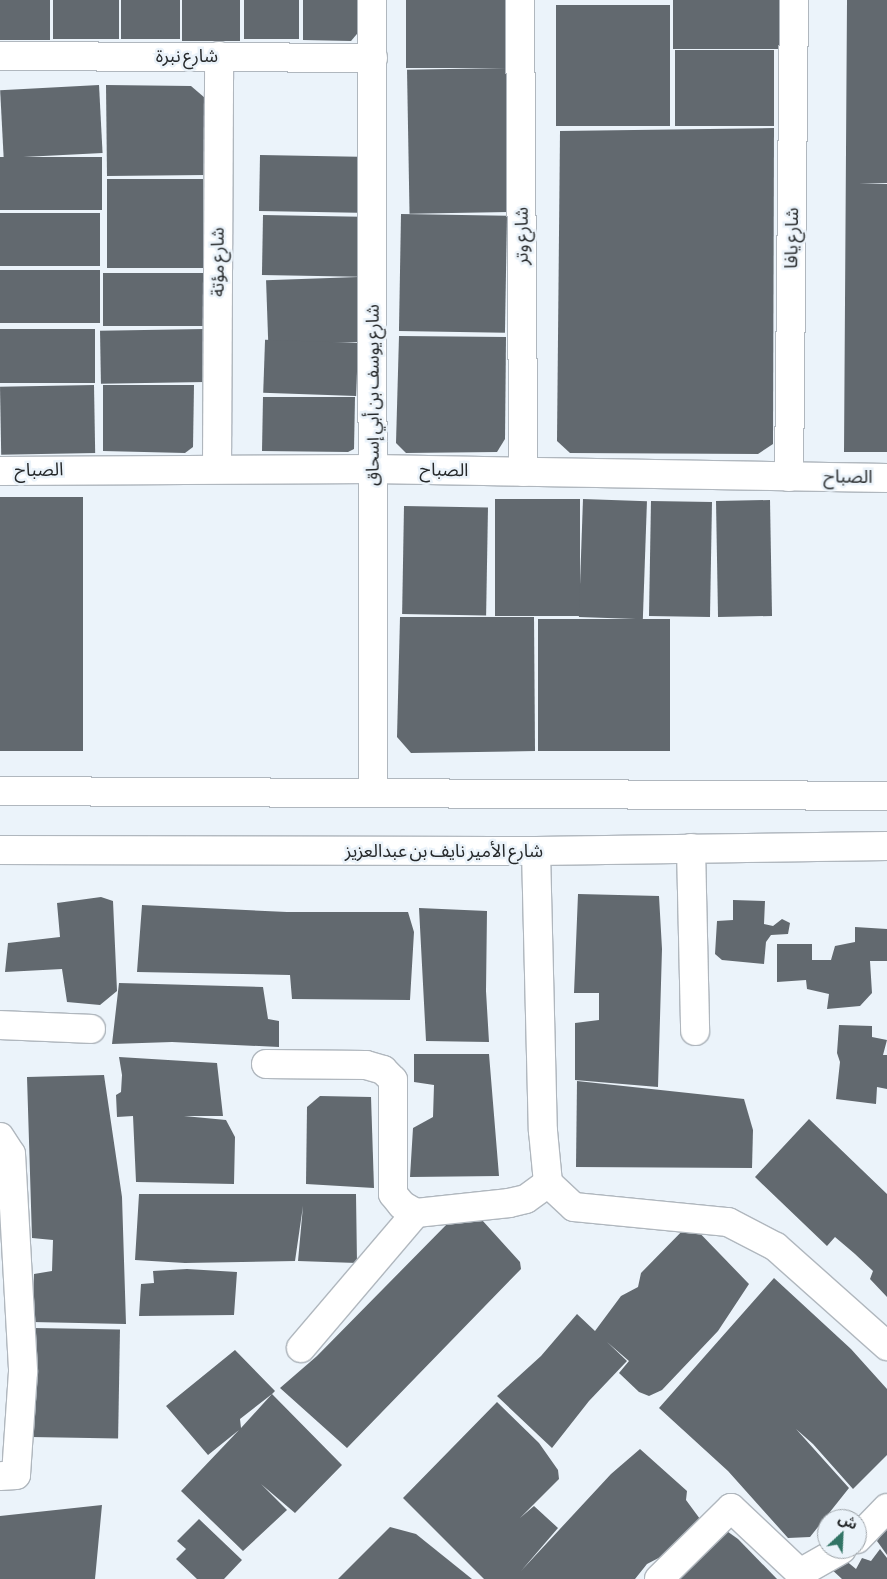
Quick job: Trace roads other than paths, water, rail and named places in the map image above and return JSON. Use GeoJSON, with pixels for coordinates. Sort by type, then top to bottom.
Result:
{"type":"FeatureCollection","features":[{"type":"Feature","properties":{"kind":"street","name":"شارع يوسف بن أبي إسحاق"},"geometry":{"type":"LineString","coordinates":[[372,0],[373,791]]}},
{"type":"Feature","properties":{"kind":"street","name":"شارع وتر"},"geometry":{"type":"LineString","coordinates":[[520,0],[524,472]]}},
{"type":"Feature","properties":{"kind":"street","name":"شارع يافا"},"geometry":{"type":"LineString","coordinates":[[790,477],[794,0]]}},
{"type":"Feature","properties":{"kind":"street","name":"شارع نبرة"},"geometry":{"type":"LineString","coordinates":[[0,56],[373,58]]}},
{"type":"Feature","properties":{"kind":"street","name":"شارع مؤتة"},"geometry":{"type":"LineString","coordinates":[[217,468],[219,56]]}},
{"type":"Feature","properties":{"kind":"street","name":"الصباح"},"geometry":{"type":"LineString","coordinates":[[0,471],[217,468],[373,469],[887,478]]}},
{"type":"Feature","properties":{"kind":"street"},"geometry":{"type":"LineString","coordinates":[[0,791],[373,791],[887,796]]}},
{"type":"Feature","properties":{"kind":"street","name":"شارع الأمير نايف بن عبدالعزيز"},"geometry":{"type":"LineString","coordinates":[[0,850],[536,851],[887,846]]}},
{"type":"Feature","properties":{"kind":"street"},"geometry":{"type":"LineString","coordinates":[[691,848],[694,1031]]}},
{"type":"Feature","properties":{"kind":"street"},"geometry":{"type":"LineString","coordinates":[[536,851],[543,1131],[548,1183],[574,1207],[728,1222],[776,1247],[887,1346]]}},
{"type":"Feature","properties":{"kind":"street"},"geometry":{"type":"LineString","coordinates":[[0,1025],[91,1029]]}},
{"type":"Feature","properties":{"kind":"street"},"geometry":{"type":"LineString","coordinates":[[266,1064],[366,1065],[383,1070],[393,1080],[393,1194],[402,1205],[416,1213],[508,1204],[526,1199],[548,1183]]}},
{"type":"Feature","properties":{"kind":"street"},"geometry":{"type":"LineString","coordinates":[[0,1137],[11,1154],[23,1372],[16,1475],[0,1476]]}},
{"type":"Feature","properties":{"kind":"street"},"geometry":{"type":"LineString","coordinates":[[301,1348],[416,1213]]}},
{"type":"Feature","properties":{"kind":"street"},"geometry":{"type":"LineString","coordinates":[[660,1579],[731,1508],[800,1573],[824,1559]]}},
{"type":"Feature","properties":{"kind":"street"},"geometry":{"type":"LineString","coordinates":[[867,1529],[887,1508]]}}]}
